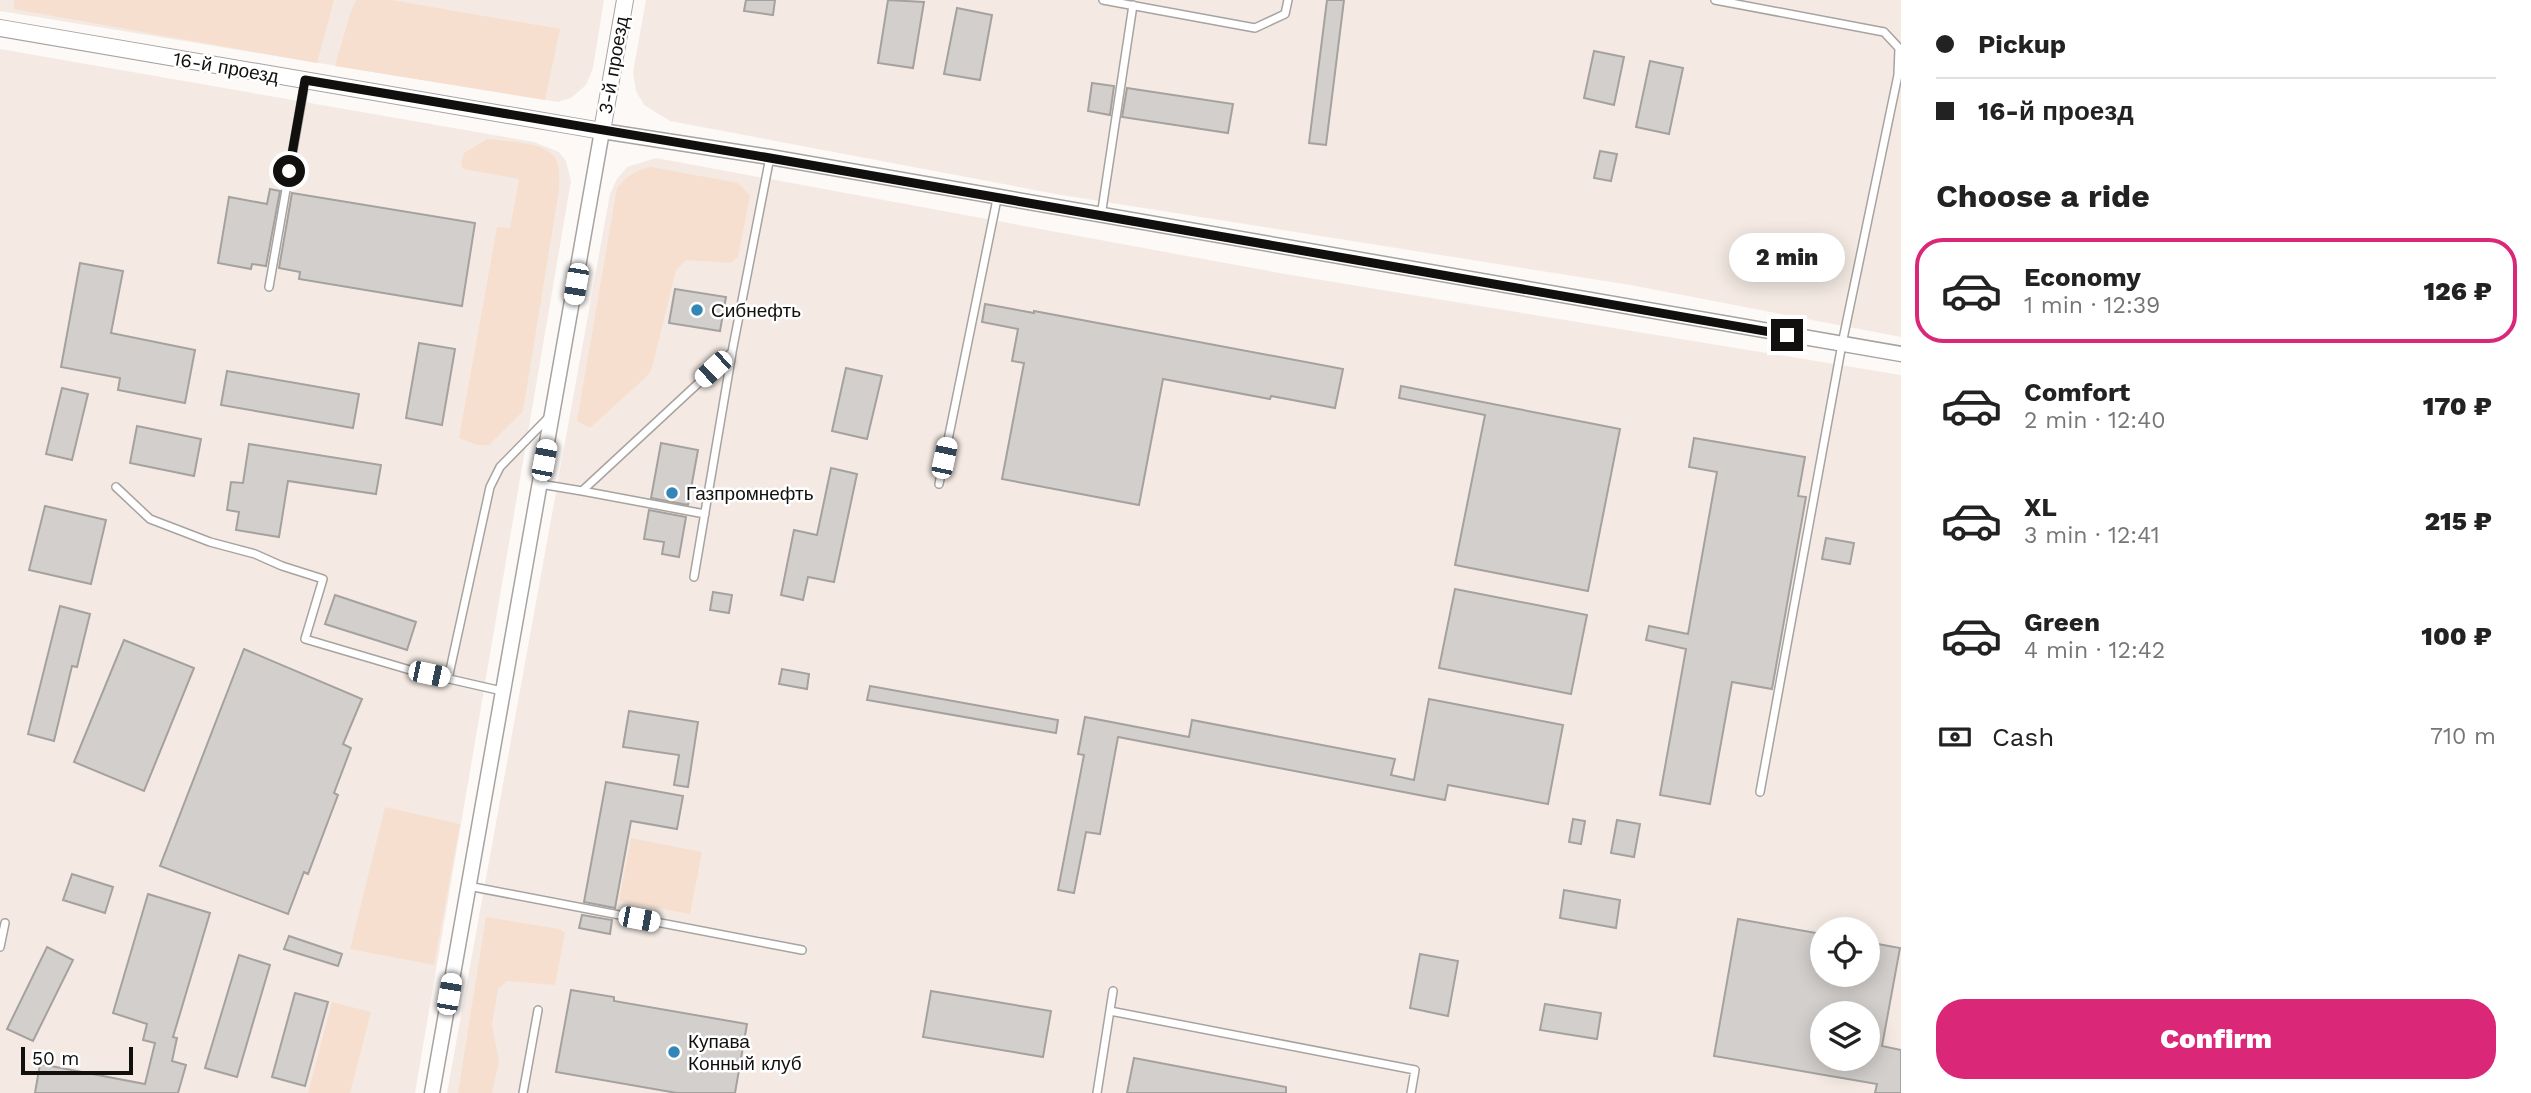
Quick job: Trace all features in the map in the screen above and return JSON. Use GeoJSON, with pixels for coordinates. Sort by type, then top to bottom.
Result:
{"type":"FeatureCollection","features":[{"type":"Feature","properties":{"kind":"street","name":"3-й проезд"},"geometry":{"type":"LineString","coordinates":[[602,131],[625,0]]}},
{"type":"Feature","properties":{"kind":"street","name":"16-й проезд"},"geometry":{"type":"LineString","coordinates":[[0,28],[1901,354]]}},
{"type":"Feature","properties":{"kind":"street"},"geometry":{"type":"LineString","coordinates":[[432,1093],[602,131]]}},
{"type":"Feature","properties":{"kind":"lane"},"geometry":{"type":"LineString","coordinates":[[1104,0],[1255,28],[1285,14],[1288,0]]}},
{"type":"Feature","properties":{"kind":"lane"},"geometry":{"type":"LineString","coordinates":[[1715,0],[1884,32],[1899,48],[1898,75],[1842,344],[1760,792]]}},
{"type":"Feature","properties":{"kind":"lane"},"geometry":{"type":"LineString","coordinates":[[1101,217],[1133,5]]}},
{"type":"Feature","properties":{"kind":"lane"},"geometry":{"type":"LineString","coordinates":[[269,287],[305,80]]}},
{"type":"Feature","properties":{"kind":"lane"},"geometry":{"type":"LineString","coordinates":[[694,577],[732,352],[770,158]]}},
{"type":"Feature","properties":{"kind":"lane"},"geometry":{"type":"LineString","coordinates":[[939,484],[997,199]]}},
{"type":"Feature","properties":{"kind":"lane"},"geometry":{"type":"LineString","coordinates":[[582,491],[732,352]]}},
{"type":"Feature","properties":{"kind":"lane"},"geometry":{"type":"LineString","coordinates":[[448,678],[490,487],[500,467],[554,412]]}},
{"type":"Feature","properties":{"kind":"lane"},"geometry":{"type":"LineString","coordinates":[[540,484],[705,514]]}},
{"type":"Feature","properties":{"kind":"lane"},"geometry":{"type":"LineString","coordinates":[[116,487],[150,519],[323,579],[305,639],[410,670],[502,691]]}},
{"type":"Feature","properties":{"kind":"lane"},"geometry":{"type":"LineString","coordinates":[[467,886],[802,950]]}},
{"type":"Feature","properties":{"kind":"lane"},"geometry":{"type":"LineString","coordinates":[[0,947],[5,923]]}},
{"type":"Feature","properties":{"kind":"lane"},"geometry":{"type":"LineString","coordinates":[[1097,1093],[1113,991]]}},
{"type":"Feature","properties":{"kind":"lane"},"geometry":{"type":"LineString","coordinates":[[523,1093],[538,1010]]}},
{"type":"Feature","properties":{"kind":"lane"},"geometry":{"type":"LineString","coordinates":[[1110,1011],[1415,1070],[1411,1093]]}},
{"type":"Feature","properties":{"kind":"shaded area"},"geometry":{"type":"Polygon","coordinates":[[[0,0],[604,0],[593,68],[586,85],[571,98],[558,102],[0,11],[0,0]]]}},
{"type":"Feature","properties":{"kind":"shaded area"},"geometry":{"type":"Polygon","coordinates":[[[14,0],[334,0],[317,63],[14,9],[14,0]]]}},
{"type":"Feature","properties":{"kind":"shaded area"},"geometry":{"type":"Polygon","coordinates":[[[356,0],[391,0],[560,29],[545,100],[335,66],[356,0]]]}},
{"type":"Feature","properties":{"kind":"shaded area"},"geometry":{"type":"Polygon","coordinates":[[[646,0],[1901,0],[1901,337],[1630,285],[1061,195],[670,121],[644,105],[636,91],[633,72],[646,0]]]}},
{"type":"Feature","properties":{"kind":"shaded area"},"geometry":{"type":"Polygon","coordinates":[[[0,49],[534,142],[559,152],[566,161],[571,181],[415,1093],[0,1093],[0,49]]]}},
{"type":"Feature","properties":{"kind":"shaded area"},"geometry":{"type":"Polygon","coordinates":[[[487,139],[522,143],[548,151],[558,164],[559,190],[523,411],[489,445],[477,445],[459,438],[497,227],[510,228],[519,179],[463,169],[461,163],[464,153],[487,139]]]}},
{"type":"Feature","properties":{"kind":"shaded area"},"geometry":{"type":"Polygon","coordinates":[[[656,158],[1285,274],[1901,375],[1901,1093],[447,1093],[610,194],[627,167],[656,158]]]}},
{"type":"Feature","properties":{"kind":"shaded area"},"geometry":{"type":"Polygon","coordinates":[[[651,167],[738,183],[750,195],[738,257],[731,263],[686,260],[676,270],[652,368],[647,376],[590,428],[577,421],[617,188],[632,174],[651,167]]]}},
{"type":"Feature","properties":{"kind":"shaded area"},"geometry":{"type":"Polygon","coordinates":[[[385,807],[460,824],[434,965],[350,949],[385,807]]]}},
{"type":"Feature","properties":{"kind":"shaded area"},"geometry":{"type":"Polygon","coordinates":[[[631,838],[702,852],[690,914],[619,901],[631,838]]]}},
{"type":"Feature","properties":{"kind":"shaded area"},"geometry":{"type":"Polygon","coordinates":[[[486,917],[560,929],[565,933],[555,985],[507,981],[498,989],[492,1025],[499,1061],[492,1093],[458,1093],[486,917]]]}},
{"type":"Feature","properties":{"kind":"shaded area"},"geometry":{"type":"Polygon","coordinates":[[[332,1002],[371,1012],[350,1093],[308,1093],[332,1002]]]}},
{"type":"Feature","properties":{"kind":"building"},"geometry":{"type":"Polygon","coordinates":[[[746,0],[775,0],[773,15],[744,11],[746,0]]]}},
{"type":"Feature","properties":{"kind":"building"},"geometry":{"type":"Polygon","coordinates":[[[888,0],[924,2],[913,68],[878,63],[888,0]]]}},
{"type":"Feature","properties":{"kind":"building"},"geometry":{"type":"Polygon","coordinates":[[[1327,0],[1344,0],[1326,145],[1309,143],[1327,0]]]}},
{"type":"Feature","properties":{"kind":"building"},"geometry":{"type":"Polygon","coordinates":[[[957,8],[992,15],[980,80],[944,74],[957,8]]]}},
{"type":"Feature","properties":{"kind":"building"},"geometry":{"type":"Polygon","coordinates":[[[1594,51],[1624,57],[1614,105],[1584,98],[1594,51]]]}},
{"type":"Feature","properties":{"kind":"building"},"geometry":{"type":"Polygon","coordinates":[[[1650,61],[1683,68],[1669,134],[1636,127],[1650,61]]]}},
{"type":"Feature","properties":{"kind":"building"},"geometry":{"type":"Polygon","coordinates":[[[1092,83],[1114,86],[1110,115],[1088,111],[1092,83]]]}},
{"type":"Feature","properties":{"kind":"building"},"geometry":{"type":"Polygon","coordinates":[[[1127,88],[1233,104],[1228,133],[1122,117],[1127,88]]]}},
{"type":"Feature","properties":{"kind":"building"},"geometry":{"type":"Polygon","coordinates":[[[1600,151],[1617,154],[1611,181],[1594,178],[1600,151]]]}},
{"type":"Feature","properties":{"kind":"building"},"geometry":{"type":"Polygon","coordinates":[[[270,189],[280,191],[266,266],[252,264],[251,269],[218,263],[229,197],[267,204],[270,189]]]}},
{"type":"Feature","properties":{"kind":"building"},"geometry":{"type":"Polygon","coordinates":[[[292,193],[475,223],[462,306],[299,279],[300,272],[279,268],[292,193]]]}},
{"type":"Feature","properties":{"kind":"building"},"geometry":{"type":"Polygon","coordinates":[[[80,263],[123,271],[111,333],[195,350],[185,403],[118,390],[120,378],[61,367],[80,263]]]}},
{"type":"Feature","properties":{"kind":"building","name":"Сибнефть"},"geometry":{"type":"Polygon","coordinates":[[[675,289],[726,297],[720,331],[669,323],[675,289]]]}},
{"type":"Feature","properties":{"kind":"building"},"geometry":{"type":"Polygon","coordinates":[[[985,304],[1343,369],[1335,408],[1163,379],[1139,505],[1002,479],[1024,363],[1012,361],[1018,329],[982,322],[985,304]]]}},
{"type":"Feature","properties":{"kind":"building"},"geometry":{"type":"Polygon","coordinates":[[[419,343],[455,349],[442,425],[406,418],[419,343]]]}},
{"type":"Feature","properties":{"kind":"building"},"geometry":{"type":"Polygon","coordinates":[[[846,368],[882,376],[867,439],[832,431],[846,368]]]}},
{"type":"Feature","properties":{"kind":"building"},"geometry":{"type":"Polygon","coordinates":[[[227,371],[359,394],[353,428],[221,405],[227,371]]]}},
{"type":"Feature","properties":{"kind":"building"},"geometry":{"type":"Polygon","coordinates":[[[1401,386],[1620,429],[1588,591],[1455,565],[1485,415],[1399,398],[1401,386]]]}},
{"type":"Feature","properties":{"kind":"building"},"geometry":{"type":"Polygon","coordinates":[[[62,388],[88,394],[72,460],[46,454],[62,388]]]}},
{"type":"Feature","properties":{"kind":"building"},"geometry":{"type":"Polygon","coordinates":[[[137,426],[201,439],[194,476],[130,463],[137,426]]]}},
{"type":"Feature","properties":{"kind":"building"},"geometry":{"type":"Polygon","coordinates":[[[1694,438],[1805,457],[1798,496],[1806,497],[1772,689],[1732,682],[1710,804],[1660,795],[1686,649],[1646,640],[1649,626],[1688,634],[1717,472],[1689,467],[1694,438]]]}},
{"type":"Feature","properties":{"kind":"building"},"geometry":{"type":"Polygon","coordinates":[[[661,443],[698,450],[688,505],[651,498],[661,443]]]}},
{"type":"Feature","properties":{"kind":"building"},"geometry":{"type":"Polygon","coordinates":[[[249,444],[381,465],[376,494],[288,481],[279,537],[236,530],[239,512],[227,510],[231,482],[243,483],[249,444]]]}},
{"type":"Feature","properties":{"kind":"building"},"geometry":{"type":"Polygon","coordinates":[[[831,468],[857,474],[834,582],[808,577],[803,600],[781,595],[794,530],[817,535],[831,468]]]}},
{"type":"Feature","properties":{"kind":"building"},"geometry":{"type":"Polygon","coordinates":[[[45,506],[106,520],[91,584],[29,570],[45,506]]]}},
{"type":"Feature","properties":{"kind":"building"},"geometry":{"type":"Polygon","coordinates":[[[649,510],[686,517],[679,557],[662,554],[664,542],[644,539],[649,510]]]}},
{"type":"Feature","properties":{"kind":"building"},"geometry":{"type":"Polygon","coordinates":[[[1826,538],[1854,543],[1850,564],[1822,559],[1826,538]]]}},
{"type":"Feature","properties":{"kind":"building"},"geometry":{"type":"Polygon","coordinates":[[[1455,589],[1587,615],[1571,694],[1439,668],[1455,589]]]}},
{"type":"Feature","properties":{"kind":"building"},"geometry":{"type":"Polygon","coordinates":[[[713,592],[732,595],[729,613],[710,610],[713,592]]]}},
{"type":"Feature","properties":{"kind":"building"},"geometry":{"type":"Polygon","coordinates":[[[335,595],[416,622],[407,650],[325,624],[335,595]]]}},
{"type":"Feature","properties":{"kind":"building"},"geometry":{"type":"Polygon","coordinates":[[[60,606],[90,614],[77,667],[72,666],[54,741],[28,734],[60,606]]]}},
{"type":"Feature","properties":{"kind":"building"},"geometry":{"type":"Polygon","coordinates":[[[124,640],[194,668],[144,791],[74,762],[124,640]]]}},
{"type":"Feature","properties":{"kind":"building"},"geometry":{"type":"Polygon","coordinates":[[[244,649],[362,699],[343,744],[351,748],[334,793],[338,795],[308,874],[304,872],[288,914],[160,866],[244,649]]]}},
{"type":"Feature","properties":{"kind":"building"},"geometry":{"type":"Polygon","coordinates":[[[782,669],[809,674],[807,689],[779,684],[782,669]]]}},
{"type":"Feature","properties":{"kind":"building"},"geometry":{"type":"Polygon","coordinates":[[[870,686],[1058,720],[1056,733],[867,700],[870,686]]]}},
{"type":"Feature","properties":{"kind":"building"},"geometry":{"type":"Polygon","coordinates":[[[1429,699],[1563,725],[1548,804],[1448,785],[1445,800],[1118,737],[1100,834],[1086,832],[1074,893],[1058,890],[1084,755],[1078,754],[1085,717],[1189,737],[1192,720],[1395,759],[1391,775],[1414,780],[1429,699]]]}},
{"type":"Feature","properties":{"kind":"building"},"geometry":{"type":"Polygon","coordinates":[[[629,711],[698,722],[688,787],[674,785],[679,755],[623,747],[629,711]]]}},
{"type":"Feature","properties":{"kind":"building"},"geometry":{"type":"Polygon","coordinates":[[[606,782],[683,796],[677,829],[631,821],[615,908],[584,902],[606,782]]]}},
{"type":"Feature","properties":{"kind":"building"},"geometry":{"type":"Polygon","coordinates":[[[1573,819],[1585,821],[1581,844],[1569,842],[1573,819]]]}},
{"type":"Feature","properties":{"kind":"building"},"geometry":{"type":"Polygon","coordinates":[[[1617,820],[1640,824],[1634,857],[1611,853],[1617,820]]]}},
{"type":"Feature","properties":{"kind":"building"},"geometry":{"type":"Polygon","coordinates":[[[72,874],[113,887],[105,913],[63,900],[72,874]]]}},
{"type":"Feature","properties":{"kind":"building"},"geometry":{"type":"Polygon","coordinates":[[[1564,890],[1620,900],[1616,928],[1560,918],[1564,890]]]}},
{"type":"Feature","properties":{"kind":"building"},"geometry":{"type":"Polygon","coordinates":[[[148,894],[210,913],[173,1037],[177,1038],[172,1061],[186,1065],[178,1093],[35,1093],[40,1064],[145,1084],[155,1043],[143,1040],[147,1024],[113,1013],[148,894]]]}},
{"type":"Feature","properties":{"kind":"building"},"geometry":{"type":"Polygon","coordinates":[[[582,915],[612,920],[610,934],[579,928],[582,915]]]}},
{"type":"Feature","properties":{"kind":"building"},"geometry":{"type":"Polygon","coordinates":[[[1738,919],[1810,932],[1810,987],[1880,987],[1880,944],[1900,948],[1882,1046],[1901,1050],[1901,1093],[1875,1093],[1877,1084],[1714,1056],[1738,919]]]}},
{"type":"Feature","properties":{"kind":"building"},"geometry":{"type":"Polygon","coordinates":[[[289,936],[342,954],[338,966],[284,949],[289,936]]]}},
{"type":"Feature","properties":{"kind":"building"},"geometry":{"type":"Polygon","coordinates":[[[47,947],[73,960],[33,1041],[7,1029],[47,947]]]}},
{"type":"Feature","properties":{"kind":"building"},"geometry":{"type":"Polygon","coordinates":[[[1420,954],[1458,961],[1448,1016],[1410,1008],[1420,954]]]}},
{"type":"Feature","properties":{"kind":"building"},"geometry":{"type":"Polygon","coordinates":[[[239,955],[270,965],[237,1077],[205,1068],[239,955]]]}},
{"type":"Feature","properties":{"kind":"building","name":"Купава Конный клуб"},"geometry":{"type":"Polygon","coordinates":[[[571,990],[614,997],[614,1001],[747,1024],[735,1093],[677,1093],[556,1072],[571,990]]]}},
{"type":"Feature","properties":{"kind":"building"},"geometry":{"type":"Polygon","coordinates":[[[931,991],[1051,1011],[1043,1057],[923,1037],[931,991]]]}},
{"type":"Feature","properties":{"kind":"building"},"geometry":{"type":"Polygon","coordinates":[[[295,993],[328,1002],[305,1086],[272,1077],[295,993]]]}},
{"type":"Feature","properties":{"kind":"building"},"geometry":{"type":"Polygon","coordinates":[[[1545,1004],[1601,1013],[1597,1039],[1540,1030],[1545,1004]]]}},
{"type":"Feature","properties":{"kind":"building"},"geometry":{"type":"Polygon","coordinates":[[[1134,1058],[1286,1087],[1286,1093],[1127,1093],[1134,1058]]]}},
{"type":"Feature","properties":{"kind":"place","name":"Сибнефть"},"geometry":{"type":"Point","coordinates":[697,310]}},
{"type":"Feature","properties":{"kind":"place","name":"Газпромнефть"},"geometry":{"type":"Point","coordinates":[672,493]}},
{"type":"Feature","properties":{"kind":"place","name":"Купава Конный клуб"},"geometry":{"type":"Point","coordinates":[674,1052]}},
{"type":"Feature","properties":{"kind":"route"},"geometry":{"type":"LineString","coordinates":[[289,171],[305,80],[1787,335]]}}]}
